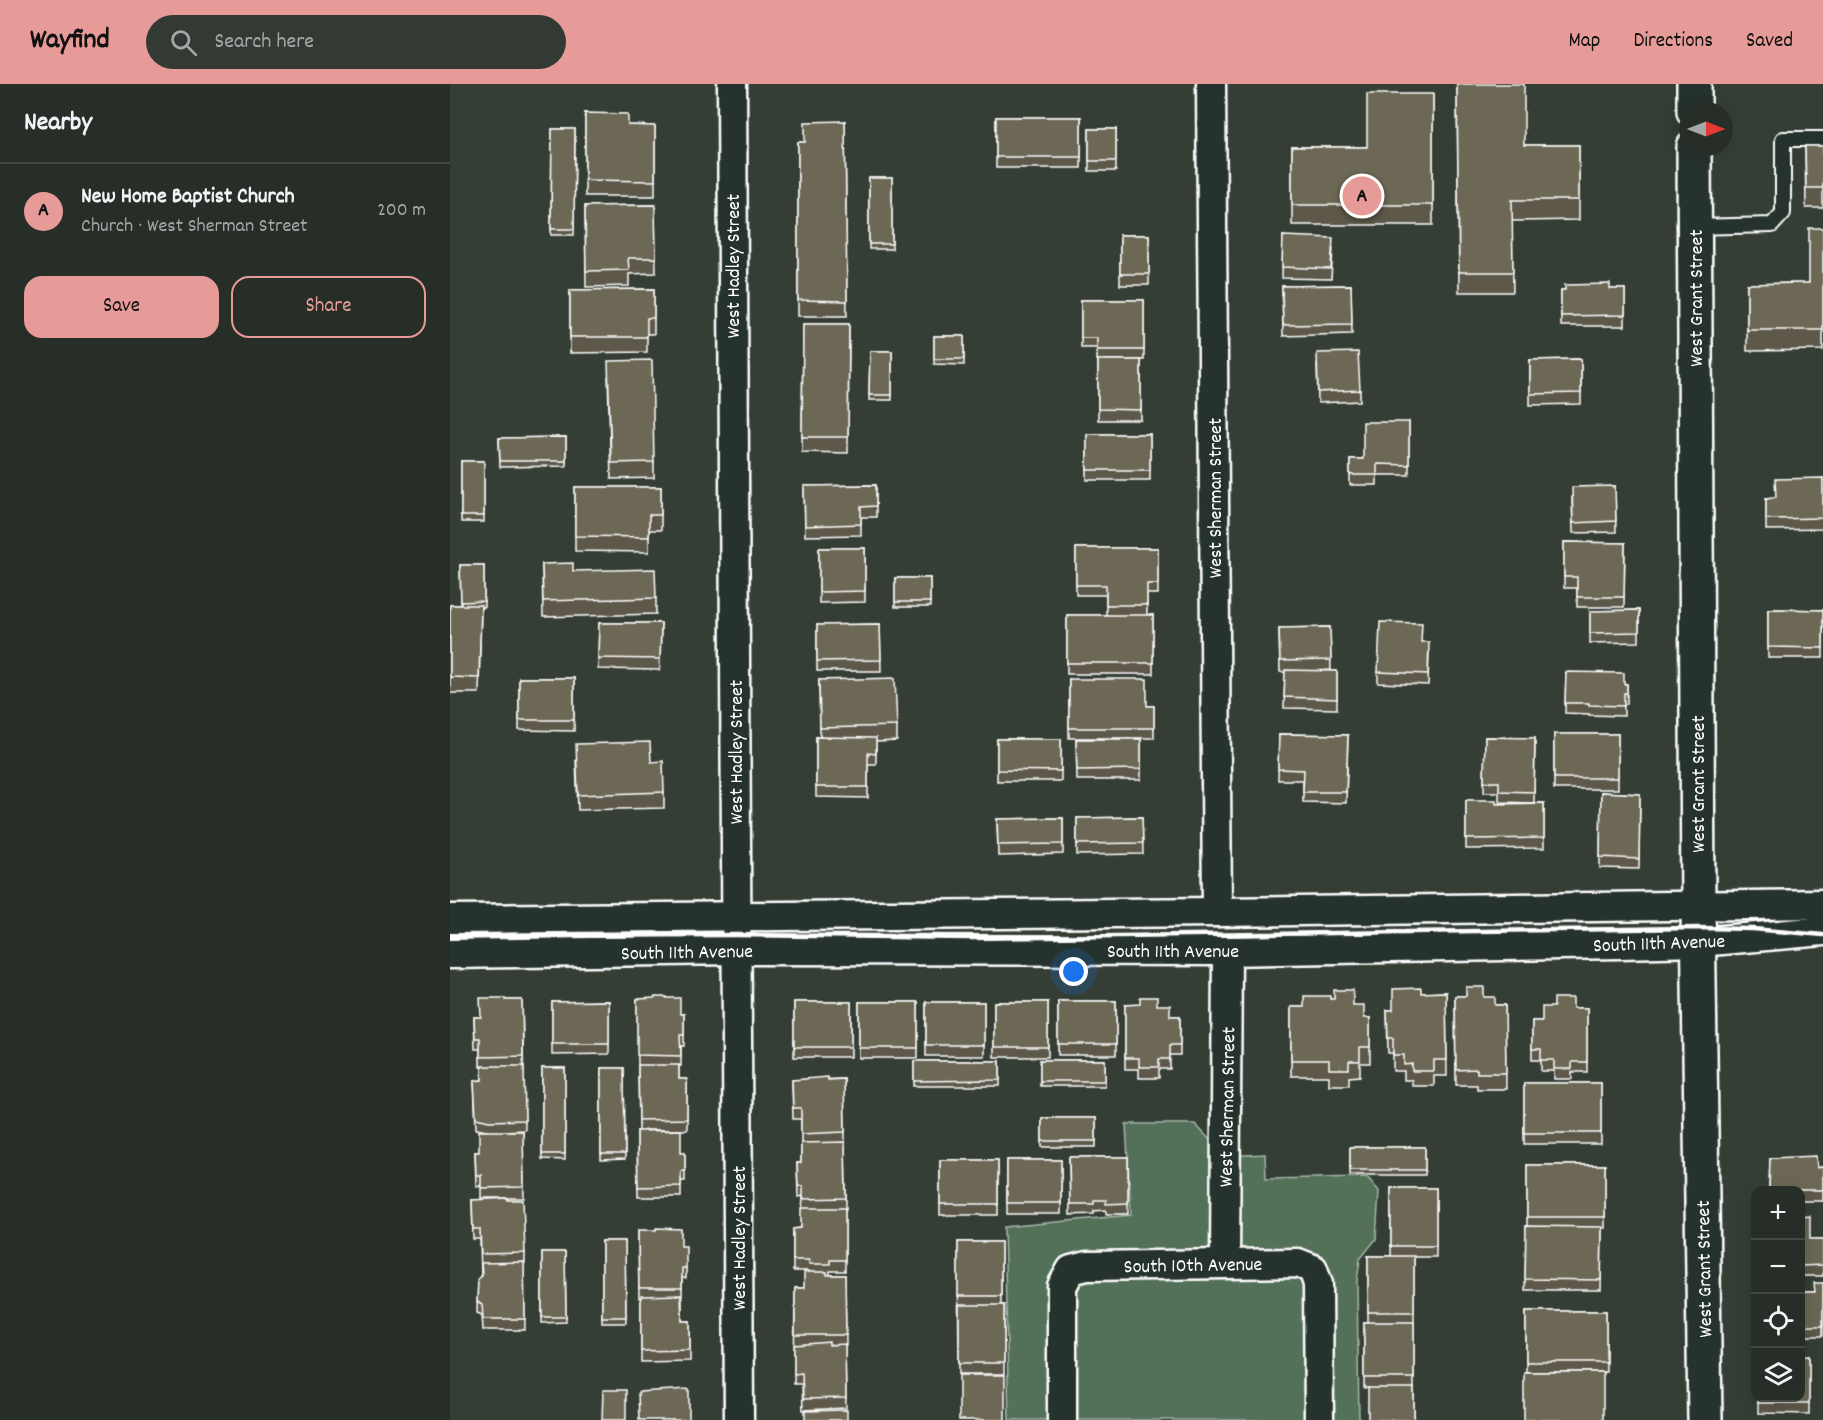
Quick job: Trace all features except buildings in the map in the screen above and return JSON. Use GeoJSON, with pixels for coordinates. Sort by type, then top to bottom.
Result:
{"type":"FeatureCollection","features":[{"type":"Feature","properties":{"kind":"main road"},"geometry":{"type":"LineString","coordinates":[[1694,84],[1694,102]]}},
{"type":"Feature","properties":{"kind":"main road","name":"West Grant Street"},"geometry":{"type":"LineString","coordinates":[[1694,156],[1698,906],[1705,1420]]}},
{"type":"Feature","properties":{"kind":"street","name":"West Hadley Street"},"geometry":{"type":"LineString","coordinates":[[732,84],[739,1420]]}},
{"type":"Feature","properties":{"kind":"street","name":"West Sherman Street"},"geometry":{"type":"LineString","coordinates":[[1211,84],[1217,912]]}},
{"type":"Feature","properties":{"kind":"street","name":"South 11th Avenue"},"geometry":{"type":"LineString","coordinates":[[450,919],[736,918],[1823,904]]}},
{"type":"Feature","properties":{"kind":"street","name":"South 11th Avenue"},"geometry":{"type":"LineString","coordinates":[[450,954],[736,950],[1227,951],[1700,942],[1823,931]]}},
{"type":"Feature","properties":{"kind":"street","name":"West Sherman Street"},"geometry":{"type":"LineString","coordinates":[[1225,1263],[1227,951]]}},
{"type":"Feature","properties":{"kind":"street","name":"South 10th Avenue"},"geometry":{"type":"LineString","coordinates":[[1062,1420],[1062,1286],[1071,1270],[1088,1266],[1298,1263],[1313,1269],[1318,1284],[1319,1420]]}},
{"type":"Feature","properties":{"kind":"lane"},"geometry":{"type":"LineString","coordinates":[[1694,227],[1772,225],[1783,213],[1783,139],[1823,139]]}},
{"type":"Feature","properties":{"kind":"green space"},"geometry":{"type":"Polygon","coordinates":[[[1126,1124],[1195,1124],[1225,1156],[1265,1154],[1266,1179],[1367,1177],[1379,1191],[1376,1239],[1360,1259],[1357,1282],[1359,1420],[1009,1420],[1004,1227],[1131,1215],[1126,1124]]]}},
{"type":"Feature","properties":{"kind":"railway"},"geometry":{"type":"LineString","coordinates":[[450,936],[736,935],[970,938],[1699,928],[1753,929],[1823,935]]}},
{"type":"Feature","properties":{"kind":"place","name":"New Home Baptist Church"},"geometry":{"type":"Point","coordinates":[1362,196]}}]}
